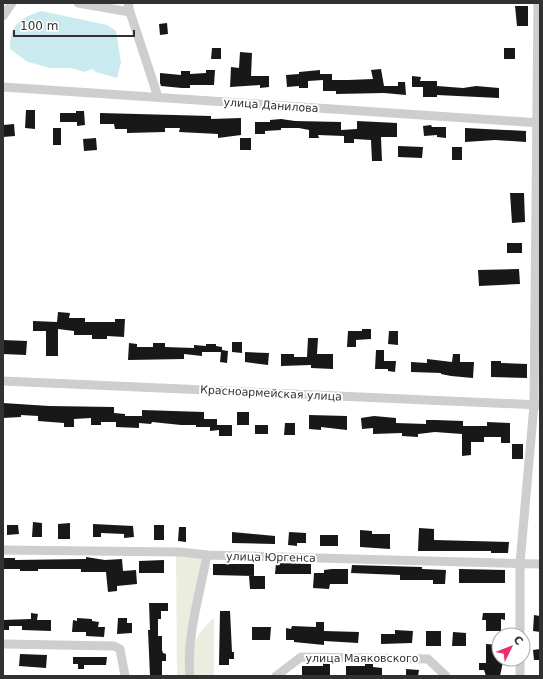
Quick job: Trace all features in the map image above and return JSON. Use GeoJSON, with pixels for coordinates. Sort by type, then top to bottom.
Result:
{"type":"FeatureCollection","features":[{"type":"Feature","properties":{"kind":"street"},"geometry":{"type":"LineString","coordinates":[[3,16],[12,3]]}},
{"type":"Feature","properties":{"kind":"street"},"geometry":{"type":"LineString","coordinates":[[78,3],[129,8],[158,97]]}},
{"type":"Feature","properties":{"kind":"street"},"geometry":{"type":"LineString","coordinates":[[520,627],[520,563],[537,405],[538,3]]}},
{"type":"Feature","properties":{"kind":"street","name":"улица Данилова"},"geometry":{"type":"LineString","coordinates":[[3,86],[538,123]]}},
{"type":"Feature","properties":{"kind":"street","name":"Красноармейская улица"},"geometry":{"type":"LineString","coordinates":[[3,381],[537,405]]}},
{"type":"Feature","properties":{"kind":"street","name":"улица Юргенса"},"geometry":{"type":"LineString","coordinates":[[3,550],[180,552],[208,555],[540,564]]}},
{"type":"Feature","properties":{"kind":"street"},"geometry":{"type":"LineString","coordinates":[[190,676],[189,665],[192,635],[208,555]]}},
{"type":"Feature","properties":{"kind":"street"},"geometry":{"type":"LineString","coordinates":[[3,644],[114,646],[120,648],[122,654],[124,676]]}},
{"type":"Feature","properties":{"kind":"street","name":"улица Маяковского"},"geometry":{"type":"LineString","coordinates":[[276,676],[301,657],[428,659],[446,676]]}},
{"type":"Feature","properties":{"kind":"shaded area"},"geometry":{"type":"Polygon","coordinates":[[[176,556],[204,556],[188,676],[177,676],[176,556]]]}},
{"type":"Feature","properties":{"kind":"shaded area"},"geometry":{"type":"Polygon","coordinates":[[[214,618],[214,676],[195,676],[192,658],[194,644],[197,637],[207,624],[214,618]]]}},
{"type":"Feature","properties":{"kind":"water"},"geometry":{"type":"Polygon","coordinates":[[[41,11],[107,25],[116,31],[121,62],[117,78],[96,72],[92,69],[84,72],[71,68],[50,68],[28,62],[10,49],[10,41],[14,28],[17,24],[27,17],[41,11]]]}},
{"type":"Feature","properties":{"kind":"building"},"geometry":{"type":"Polygon","coordinates":[[[515,6],[528,6],[528,26],[517,26],[515,6]]]}},
{"type":"Feature","properties":{"kind":"building"},"geometry":{"type":"Polygon","coordinates":[[[167,23],[168,34],[160,35],[159,24],[167,23]]]}},
{"type":"Feature","properties":{"kind":"building"},"geometry":{"type":"Polygon","coordinates":[[[212,48],[221,48],[221,59],[211,59],[212,48]]]}},
{"type":"Feature","properties":{"kind":"building"},"geometry":{"type":"Polygon","coordinates":[[[504,48],[515,48],[515,59],[504,59],[504,48]]]}},
{"type":"Feature","properties":{"kind":"building"},"geometry":{"type":"Polygon","coordinates":[[[240,52],[252,53],[251,76],[269,76],[269,87],[260,88],[260,85],[230,87],[231,67],[239,68],[240,52]]]}},
{"type":"Feature","properties":{"kind":"building"},"geometry":{"type":"Polygon","coordinates":[[[381,69],[384,86],[398,86],[398,82],[405,82],[406,95],[384,93],[336,94],[336,91],[323,91],[323,80],[308,81],[308,88],[299,88],[299,86],[287,87],[286,75],[299,74],[299,72],[320,70],[320,74],[332,74],[332,80],[348,80],[373,79],[371,70],[381,69]]]}},
{"type":"Feature","properties":{"kind":"building"},"geometry":{"type":"Polygon","coordinates":[[[206,70],[215,70],[214,85],[190,85],[190,88],[182,88],[161,86],[160,83],[160,73],[181,75],[181,71],[190,71],[190,74],[206,73],[206,70]]]}},
{"type":"Feature","properties":{"kind":"building"},"geometry":{"type":"Polygon","coordinates":[[[412,76],[421,77],[420,81],[437,81],[437,86],[463,88],[476,86],[499,88],[499,98],[437,95],[437,97],[423,97],[423,87],[412,87],[412,76]]]}},
{"type":"Feature","properties":{"kind":"building"},"geometry":{"type":"Polygon","coordinates":[[[26,110],[35,110],[35,129],[25,128],[26,110]]]}},
{"type":"Feature","properties":{"kind":"building"},"geometry":{"type":"Polygon","coordinates":[[[76,111],[84,111],[85,125],[77,126],[77,122],[60,122],[60,113],[76,113],[76,111]]]}},
{"type":"Feature","properties":{"kind":"building"},"geometry":{"type":"Polygon","coordinates":[[[100,113],[211,116],[211,119],[241,118],[241,135],[218,138],[218,134],[179,132],[180,128],[165,128],[165,132],[127,133],[127,129],[115,129],[114,124],[100,124],[100,113]]]}},
{"type":"Feature","properties":{"kind":"building"},"geometry":{"type":"Polygon","coordinates":[[[281,119],[295,121],[341,122],[341,130],[357,129],[357,121],[397,123],[397,137],[381,137],[382,161],[372,161],[371,140],[354,139],[354,143],[344,143],[344,136],[318,135],[319,138],[309,138],[309,130],[299,128],[281,128],[281,130],[265,131],[265,134],[255,134],[255,122],[270,122],[270,120],[281,119]]]}},
{"type":"Feature","properties":{"kind":"building"},"geometry":{"type":"Polygon","coordinates":[[[14,124],[15,136],[3,137],[3,125],[14,124]]]}},
{"type":"Feature","properties":{"kind":"building"},"geometry":{"type":"Polygon","coordinates":[[[431,125],[432,127],[446,127],[446,138],[437,137],[437,135],[424,136],[423,126],[431,125]]]}},
{"type":"Feature","properties":{"kind":"building"},"geometry":{"type":"Polygon","coordinates":[[[53,128],[61,128],[61,145],[53,145],[53,128]]]}},
{"type":"Feature","properties":{"kind":"building"},"geometry":{"type":"Polygon","coordinates":[[[465,128],[526,131],[526,142],[495,140],[465,142],[465,128]]]}},
{"type":"Feature","properties":{"kind":"building"},"geometry":{"type":"Polygon","coordinates":[[[96,138],[97,150],[84,151],[83,139],[96,138]]]}},
{"type":"Feature","properties":{"kind":"building"},"geometry":{"type":"Polygon","coordinates":[[[240,138],[251,138],[251,150],[240,150],[240,138]]]}},
{"type":"Feature","properties":{"kind":"building"},"geometry":{"type":"Polygon","coordinates":[[[398,146],[423,147],[422,158],[398,157],[398,146]]]}},
{"type":"Feature","properties":{"kind":"building"},"geometry":{"type":"Polygon","coordinates":[[[452,147],[462,147],[462,160],[452,160],[452,147]]]}},
{"type":"Feature","properties":{"kind":"building"},"geometry":{"type":"Polygon","coordinates":[[[510,193],[524,193],[525,222],[512,223],[510,193]]]}},
{"type":"Feature","properties":{"kind":"building"},"geometry":{"type":"Polygon","coordinates":[[[507,243],[522,243],[522,253],[507,253],[507,243]]]}},
{"type":"Feature","properties":{"kind":"building"},"geometry":{"type":"Polygon","coordinates":[[[519,269],[520,284],[479,286],[478,270],[519,269]]]}},
{"type":"Feature","properties":{"kind":"building"},"geometry":{"type":"Polygon","coordinates":[[[58,312],[70,313],[69,318],[85,318],[85,322],[115,322],[115,319],[125,319],[124,337],[107,336],[107,339],[92,339],[92,335],[74,335],[74,331],[58,329],[58,356],[46,356],[46,331],[33,331],[33,321],[57,322],[58,312]]]}},
{"type":"Feature","properties":{"kind":"building"},"geometry":{"type":"Polygon","coordinates":[[[362,329],[371,329],[371,339],[356,340],[356,347],[347,347],[348,331],[362,331],[362,329]]]}},
{"type":"Feature","properties":{"kind":"building"},"geometry":{"type":"Polygon","coordinates":[[[389,331],[398,331],[398,345],[388,344],[389,331]]]}},
{"type":"Feature","properties":{"kind":"building"},"geometry":{"type":"Polygon","coordinates":[[[308,338],[318,338],[317,354],[333,354],[333,369],[311,368],[311,365],[281,366],[281,354],[294,354],[294,357],[307,357],[308,338]]]}},
{"type":"Feature","properties":{"kind":"building"},"geometry":{"type":"Polygon","coordinates":[[[3,340],[27,341],[26,355],[3,354],[3,340]]]}},
{"type":"Feature","properties":{"kind":"building"},"geometry":{"type":"Polygon","coordinates":[[[232,342],[242,342],[242,353],[232,352],[232,342]]]}},
{"type":"Feature","properties":{"kind":"building"},"geometry":{"type":"Polygon","coordinates":[[[129,343],[137,344],[137,347],[153,347],[153,343],[165,343],[165,347],[194,348],[194,345],[206,346],[206,344],[216,344],[216,346],[222,347],[222,350],[228,351],[227,363],[220,362],[221,352],[202,352],[202,356],[184,354],[184,359],[128,360],[129,343]]]}},
{"type":"Feature","properties":{"kind":"building"},"geometry":{"type":"Polygon","coordinates":[[[376,350],[384,350],[384,361],[396,361],[395,372],[388,371],[388,369],[375,369],[376,350]]]}},
{"type":"Feature","properties":{"kind":"building"},"geometry":{"type":"Polygon","coordinates":[[[245,352],[269,353],[268,365],[245,362],[245,352]]]}},
{"type":"Feature","properties":{"kind":"building"},"geometry":{"type":"Polygon","coordinates":[[[453,354],[460,354],[460,362],[474,362],[473,378],[451,376],[441,373],[411,372],[411,362],[427,363],[427,359],[452,362],[453,354]]]}},
{"type":"Feature","properties":{"kind":"building"},"geometry":{"type":"Polygon","coordinates":[[[491,361],[527,364],[527,378],[491,377],[491,361]]]}},
{"type":"Feature","properties":{"kind":"building"},"geometry":{"type":"Polygon","coordinates":[[[3,403],[49,406],[114,407],[114,413],[125,414],[125,416],[142,416],[142,410],[204,412],[204,419],[217,419],[217,425],[232,425],[232,436],[219,436],[219,430],[210,431],[210,427],[196,427],[196,425],[152,422],[151,424],[139,423],[139,428],[116,427],[116,422],[101,422],[101,425],[91,425],[91,418],[74,419],[74,427],[64,427],[64,423],[38,421],[38,416],[21,415],[21,417],[3,418],[3,403]]]}},
{"type":"Feature","properties":{"kind":"building"},"geometry":{"type":"Polygon","coordinates":[[[237,412],[249,412],[249,425],[237,425],[237,412]]]}},
{"type":"Feature","properties":{"kind":"building"},"geometry":{"type":"Polygon","coordinates":[[[309,415],[347,416],[347,430],[321,427],[321,430],[309,429],[309,415]]]}},
{"type":"Feature","properties":{"kind":"building"},"geometry":{"type":"Polygon","coordinates":[[[374,416],[396,418],[396,423],[426,424],[426,420],[435,420],[463,421],[463,426],[487,426],[487,422],[510,423],[510,443],[501,443],[501,437],[484,437],[484,442],[471,442],[471,455],[462,456],[462,434],[435,432],[418,434],[418,437],[402,436],[402,433],[373,434],[373,428],[362,429],[361,418],[374,416]]]}},
{"type":"Feature","properties":{"kind":"building"},"geometry":{"type":"Polygon","coordinates":[[[285,423],[295,423],[295,435],[284,435],[285,423]]]}},
{"type":"Feature","properties":{"kind":"building"},"geometry":{"type":"Polygon","coordinates":[[[255,425],[268,425],[268,434],[255,434],[255,425]]]}},
{"type":"Feature","properties":{"kind":"building"},"geometry":{"type":"Polygon","coordinates":[[[512,444],[523,444],[523,459],[512,459],[512,444]]]}},
{"type":"Feature","properties":{"kind":"building"},"geometry":{"type":"Polygon","coordinates":[[[33,522],[42,523],[42,537],[32,537],[33,522]]]}},
{"type":"Feature","properties":{"kind":"building"},"geometry":{"type":"Polygon","coordinates":[[[70,523],[70,539],[58,539],[58,524],[70,523]]]}},
{"type":"Feature","properties":{"kind":"building"},"geometry":{"type":"Polygon","coordinates":[[[93,524],[133,526],[134,537],[124,538],[124,534],[101,533],[101,537],[93,537],[93,524]]]}},
{"type":"Feature","properties":{"kind":"building"},"geometry":{"type":"Polygon","coordinates":[[[7,525],[18,525],[19,534],[7,535],[7,525]]]}},
{"type":"Feature","properties":{"kind":"building"},"geometry":{"type":"Polygon","coordinates":[[[154,525],[164,525],[164,540],[154,540],[154,525]]]}},
{"type":"Feature","properties":{"kind":"building"},"geometry":{"type":"Polygon","coordinates":[[[179,527],[186,527],[186,542],[178,541],[179,527]]]}},
{"type":"Feature","properties":{"kind":"building"},"geometry":{"type":"Polygon","coordinates":[[[419,528],[434,529],[434,540],[509,542],[508,553],[491,553],[491,551],[418,551],[419,528]]]}},
{"type":"Feature","properties":{"kind":"building"},"geometry":{"type":"Polygon","coordinates":[[[360,530],[372,531],[372,534],[390,534],[390,549],[360,547],[360,530]]]}},
{"type":"Feature","properties":{"kind":"building"},"geometry":{"type":"Polygon","coordinates":[[[232,532],[275,536],[275,544],[232,543],[232,532]]]}},
{"type":"Feature","properties":{"kind":"building"},"geometry":{"type":"Polygon","coordinates":[[[289,532],[306,533],[306,543],[297,543],[297,546],[288,545],[289,532]]]}},
{"type":"Feature","properties":{"kind":"building"},"geometry":{"type":"Polygon","coordinates":[[[320,535],[338,535],[338,546],[320,546],[320,535]]]}},
{"type":"Feature","properties":{"kind":"building"},"geometry":{"type":"Polygon","coordinates":[[[86,557],[105,560],[122,559],[123,571],[136,570],[137,584],[117,586],[117,591],[108,592],[106,572],[81,572],[81,569],[38,569],[38,571],[20,571],[20,569],[3,569],[3,558],[15,558],[15,560],[86,559],[86,557]]]}},
{"type":"Feature","properties":{"kind":"building"},"geometry":{"type":"Polygon","coordinates":[[[164,560],[164,573],[139,573],[139,561],[164,560]]]}},
{"type":"Feature","properties":{"kind":"building"},"geometry":{"type":"Polygon","coordinates":[[[276,563],[311,564],[311,574],[275,574],[276,563]]]}},
{"type":"Feature","properties":{"kind":"building"},"geometry":{"type":"Polygon","coordinates":[[[213,564],[254,564],[254,576],[213,575],[213,564]]]}},
{"type":"Feature","properties":{"kind":"building"},"geometry":{"type":"Polygon","coordinates":[[[352,565],[422,567],[422,569],[446,570],[445,584],[433,584],[433,580],[400,580],[400,575],[351,573],[352,565]]]}},
{"type":"Feature","properties":{"kind":"building"},"geometry":{"type":"Polygon","coordinates":[[[348,569],[348,584],[330,584],[329,589],[313,588],[314,573],[324,573],[324,570],[348,569]]]}},
{"type":"Feature","properties":{"kind":"building"},"geometry":{"type":"Polygon","coordinates":[[[459,569],[505,570],[505,583],[459,583],[459,569]]]}},
{"type":"Feature","properties":{"kind":"building"},"geometry":{"type":"Polygon","coordinates":[[[249,576],[265,576],[265,589],[250,589],[249,576]]]}},
{"type":"Feature","properties":{"kind":"building"},"geometry":{"type":"Polygon","coordinates":[[[149,603],[168,603],[168,611],[161,611],[161,619],[158,619],[158,636],[162,636],[162,650],[163,653],[166,654],[166,661],[162,661],[162,676],[150,676],[148,630],[150,630],[149,603]]]}},
{"type":"Feature","properties":{"kind":"building"},"geometry":{"type":"Polygon","coordinates":[[[220,611],[230,611],[232,652],[234,652],[234,659],[229,659],[229,665],[219,665],[220,611]]]}},
{"type":"Feature","properties":{"kind":"building"},"geometry":{"type":"Polygon","coordinates":[[[31,613],[38,614],[37,620],[51,620],[51,631],[22,630],[22,626],[9,626],[9,630],[3,630],[3,620],[31,619],[31,613]]]}},
{"type":"Feature","properties":{"kind":"building"},"geometry":{"type":"Polygon","coordinates":[[[483,613],[505,613],[505,620],[501,619],[501,627],[491,627],[491,631],[486,631],[486,620],[482,620],[483,613]]]}},
{"type":"Feature","properties":{"kind":"building"},"geometry":{"type":"Polygon","coordinates":[[[534,615],[540,616],[540,632],[533,631],[534,615]]]}},
{"type":"Feature","properties":{"kind":"building"},"geometry":{"type":"Polygon","coordinates":[[[77,618],[92,619],[92,621],[99,622],[98,627],[105,627],[104,637],[86,636],[86,632],[72,632],[73,620],[77,621],[77,618]]]}},
{"type":"Feature","properties":{"kind":"building"},"geometry":{"type":"Polygon","coordinates":[[[118,618],[127,618],[127,623],[132,623],[132,633],[117,634],[118,618]]]}},
{"type":"Feature","properties":{"kind":"building"},"geometry":{"type":"Polygon","coordinates":[[[316,622],[324,622],[324,631],[359,632],[358,643],[324,641],[324,645],[286,640],[286,628],[291,629],[292,626],[316,627],[316,622]]]}},
{"type":"Feature","properties":{"kind":"building"},"geometry":{"type":"Polygon","coordinates":[[[252,627],[271,627],[270,640],[252,640],[252,627]]]}},
{"type":"Feature","properties":{"kind":"building"},"geometry":{"type":"Polygon","coordinates":[[[395,630],[413,631],[412,643],[381,644],[381,634],[395,634],[395,630]]]}},
{"type":"Feature","properties":{"kind":"building"},"geometry":{"type":"Polygon","coordinates":[[[426,631],[441,631],[441,646],[426,646],[426,631]]]}},
{"type":"Feature","properties":{"kind":"building"},"geometry":{"type":"Polygon","coordinates":[[[453,632],[466,633],[466,646],[452,646],[453,632]]]}},
{"type":"Feature","properties":{"kind":"building"},"geometry":{"type":"Polygon","coordinates":[[[486,644],[491,644],[491,667],[502,667],[500,676],[486,676],[484,670],[479,670],[479,663],[486,663],[486,644]]]}},
{"type":"Feature","properties":{"kind":"building"},"geometry":{"type":"Polygon","coordinates":[[[540,649],[540,660],[534,660],[533,650],[540,649]]]}},
{"type":"Feature","properties":{"kind":"building"},"geometry":{"type":"Polygon","coordinates":[[[20,654],[47,655],[46,668],[19,666],[20,654]]]}},
{"type":"Feature","properties":{"kind":"building"},"geometry":{"type":"Polygon","coordinates":[[[73,657],[107,657],[106,665],[84,665],[84,669],[78,669],[78,664],[73,664],[73,657]]]}},
{"type":"Feature","properties":{"kind":"building"},"geometry":{"type":"Polygon","coordinates":[[[323,663],[330,663],[330,676],[302,676],[302,666],[323,666],[323,663]]]}},
{"type":"Feature","properties":{"kind":"building"},"geometry":{"type":"Polygon","coordinates":[[[365,664],[373,664],[373,667],[382,668],[382,676],[346,676],[346,666],[365,666],[365,664]]]}},
{"type":"Feature","properties":{"kind":"building"},"geometry":{"type":"Polygon","coordinates":[[[406,669],[419,670],[418,676],[406,676],[406,669]]]}}]}
